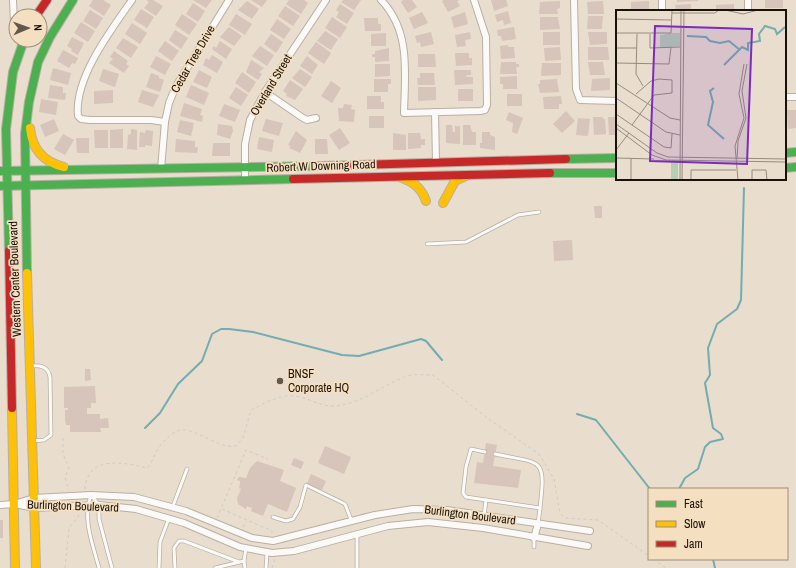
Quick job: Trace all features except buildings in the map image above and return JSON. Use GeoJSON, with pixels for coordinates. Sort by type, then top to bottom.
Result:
{"type":"FeatureCollection","features":[{"type":"Feature","properties":{"kind":"main road","name":"Western Center Boulevard"},"geometry":{"type":"LineString","coordinates":[[36,568],[25,186],[25,134],[29,102],[35,73],[43,50],[73,0]]}},
{"type":"Feature","properties":{"kind":"main road","name":"Western Center Boulevard"},"geometry":{"type":"LineString","coordinates":[[15,568],[3,171],[9,93],[17,56],[20,48]]}},
{"type":"Feature","properties":{"kind":"main road"},"geometry":{"type":"LineString","coordinates":[[29,102],[30,136],[37,152],[42,157],[52,164],[64,167],[102,165],[108,169]]}},
{"type":"Feature","properties":{"kind":"main road"},"geometry":{"type":"LineString","coordinates":[[786,153],[796,152]]}},
{"type":"Feature","properties":{"kind":"main road","name":"Robert W Downing Road"},"geometry":{"type":"LineString","coordinates":[[3,171],[244,168],[616,158]]}},
{"type":"Feature","properties":{"kind":"main road"},"geometry":{"type":"LineString","coordinates":[[786,168],[796,167]]}},
{"type":"Feature","properties":{"kind":"main road","name":"Robert W Downing Road"},"geometry":{"type":"LineString","coordinates":[[3,186],[470,174],[616,173]]}},
{"type":"Feature","properties":{"kind":"main road"},"geometry":{"type":"LineString","coordinates":[[443,203],[455,181],[470,174]]}},
{"type":"Feature","properties":{"kind":"main road"},"geometry":{"type":"LineString","coordinates":[[397,176],[414,182],[420,187],[424,193],[426,201]]}},
{"type":"Feature","properties":{"kind":"street"},"geometry":{"type":"LineString","coordinates":[[132,0],[95,58],[85,78],[78,103],[78,116],[81,119],[90,120],[151,120],[164,122]]}},
{"type":"Feature","properties":{"kind":"street","name":"Cedar Tree Drive"},"geometry":{"type":"LineString","coordinates":[[161,169],[164,122],[168,103],[176,86],[229,0]]}},
{"type":"Feature","properties":{"kind":"street","name":"Overland Street"},"geometry":{"type":"LineString","coordinates":[[245,180],[244,168],[247,131],[250,120],[266,92],[326,0]]}},
{"type":"Feature","properties":{"kind":"street"},"geometry":{"type":"LineString","coordinates":[[381,0],[388,7],[403,38],[406,58],[404,113],[480,112],[485,110],[487,105],[486,37],[474,0]]}},
{"type":"Feature","properties":{"kind":"street"},"geometry":{"type":"LineString","coordinates":[[574,0],[576,89],[580,100],[616,101]]}},
{"type":"Feature","properties":{"kind":"street"},"geometry":{"type":"LineString","coordinates":[[266,92],[303,118],[307,120],[316,118]]}},
{"type":"Feature","properties":{"kind":"street"},"geometry":{"type":"LineString","coordinates":[[435,112],[436,162]]}},
{"type":"Feature","properties":{"kind":"street","name":"Burlington Boulevard"},"geometry":{"type":"LineString","coordinates":[[14,504],[34,498],[87,495],[134,497],[174,507],[217,522],[260,540],[274,541],[376,515],[413,509],[447,510],[590,531]]}},
{"type":"Feature","properties":{"kind":"street"},"geometry":{"type":"LineString","coordinates":[[0,505],[14,504]]}},
{"type":"Feature","properties":{"kind":"street","name":"Burlington Boulevard"},"geometry":{"type":"LineString","coordinates":[[14,504],[34,508],[99,505],[136,509],[169,518],[246,548],[267,553],[294,551],[409,522],[447,523],[588,546]]}},
{"type":"Feature","properties":{"kind":"street"},"geometry":{"type":"LineString","coordinates":[[169,518],[174,507]]}},
{"type":"Feature","properties":{"kind":"street"},"geometry":{"type":"LineString","coordinates":[[483,528],[484,516]]}},
{"type":"Feature","properties":{"kind":"street"},"geometry":{"type":"LineString","coordinates":[[352,522],[357,534]]}},
{"type":"Feature","properties":{"kind":"street"},"geometry":{"type":"LineString","coordinates":[[534,538],[538,524]]}},
{"type":"Feature","properties":{"kind":"street"},"geometry":{"type":"LineString","coordinates":[[259,552],[260,540]]}},
{"type":"Feature","properties":{"kind":"lane"},"geometry":{"type":"LineString","coordinates":[[428,244],[466,242],[518,216],[539,212]]}},
{"type":"Feature","properties":{"kind":"lane"},"geometry":{"type":"LineString","coordinates":[[30,366],[42,366],[49,372],[52,431],[49,438],[32,441]]}},
{"type":"Feature","properties":{"kind":"lane"},"geometry":{"type":"LineString","coordinates":[[485,452],[471,450],[466,467],[463,493],[466,497],[540,508]]}},
{"type":"Feature","properties":{"kind":"lane"},"geometry":{"type":"LineString","coordinates":[[495,454],[536,462],[541,468],[543,478],[538,524]]}},
{"type":"Feature","properties":{"kind":"lane"},"geometry":{"type":"LineString","coordinates":[[174,507],[188,469]]}},
{"type":"Feature","properties":{"kind":"lane"},"geometry":{"type":"LineString","coordinates":[[273,517],[286,521],[293,519],[300,508],[306,485],[345,504],[352,522]]}},
{"type":"Feature","properties":{"kind":"lane"},"geometry":{"type":"LineString","coordinates":[[99,568],[84,506],[87,495],[99,505],[99,519],[112,568]]}},
{"type":"Feature","properties":{"kind":"lane"},"geometry":{"type":"LineString","coordinates":[[484,516],[486,500]]}},
{"type":"Feature","properties":{"kind":"lane"},"geometry":{"type":"LineString","coordinates":[[159,568],[160,542],[169,518]]}},
{"type":"Feature","properties":{"kind":"lane"},"geometry":{"type":"LineString","coordinates":[[357,534],[357,568]]}},
{"type":"Feature","properties":{"kind":"lane"},"geometry":{"type":"LineString","coordinates":[[534,538],[534,547]]}},
{"type":"Feature","properties":{"kind":"lane"},"geometry":{"type":"LineString","coordinates":[[175,568],[174,548],[179,541],[184,541],[239,562]]}},
{"type":"Feature","properties":{"kind":"lane"},"geometry":{"type":"LineString","coordinates":[[245,568],[244,561],[246,548]]}},
{"type":"Feature","properties":{"kind":"lane"},"geometry":{"type":"LineString","coordinates":[[266,568],[267,553]]}},
{"type":"Feature","properties":{"kind":"lane"},"geometry":{"type":"LineString","coordinates":[[215,568],[244,561]]}},
{"type":"Feature","properties":{"kind":"path"},"geometry":{"type":"LineString","coordinates":[[87,495],[85,485],[89,475],[97,467],[113,462],[122,462],[147,468],[152,463],[159,447],[176,431],[185,429],[223,447],[236,446],[243,438],[251,410],[272,400],[294,396],[317,404],[335,406],[367,398],[390,384],[412,375],[433,374],[486,417],[539,454],[554,479],[560,513],[565,518],[598,520],[648,555]]}},
{"type":"Feature","properties":{"kind":"path"},"geometry":{"type":"LineString","coordinates":[[63,438],[63,454],[69,468],[65,477],[70,496]]}},
{"type":"Feature","properties":{"kind":"path"},"geometry":{"type":"LineString","coordinates":[[217,522],[246,450],[268,459]]}},
{"type":"Feature","properties":{"kind":"path"},"geometry":{"type":"LineString","coordinates":[[65,568],[68,528],[78,517],[84,506]]}},
{"type":"Feature","properties":{"kind":"path"},"geometry":{"type":"LineString","coordinates":[[654,560],[666,568]]}},
{"type":"Feature","properties":{"kind":"waterway"},"geometry":{"type":"LineString","coordinates":[[680,488],[685,478],[698,469],[705,447],[710,442],[723,439],[721,434],[713,428],[705,383],[710,375],[708,348],[717,324],[737,309],[741,300],[744,188]]}},
{"type":"Feature","properties":{"kind":"waterway"},"geometry":{"type":"LineString","coordinates":[[145,428],[160,413],[178,384],[202,361],[212,334],[221,329],[253,332],[342,355],[359,356],[421,339],[426,341],[442,360]]}},
{"type":"Feature","properties":{"kind":"waterway"},"geometry":{"type":"LineString","coordinates":[[577,414],[596,420],[649,488]]}},
{"type":"Feature","properties":{"kind":"waterway"},"geometry":{"type":"LineString","coordinates":[[713,560],[715,568]]}},
{"type":"Feature","properties":{"kind":"traffic: fast"},"geometry":{"type":"LineString","coordinates":[[27,273],[25,134],[29,102],[38,62],[50,37],[73,0]]}},
{"type":"Feature","properties":{"kind":"traffic: fast"},"geometry":{"type":"LineString","coordinates":[[9,251],[6,129],[13,72],[21,48]]}},
{"type":"Feature","properties":{"kind":"traffic: fast"},"geometry":{"type":"LineString","coordinates":[[786,153],[796,152]]}},
{"type":"Feature","properties":{"kind":"traffic: fast"},"geometry":{"type":"LineString","coordinates":[[566,159],[616,158]]}},
{"type":"Feature","properties":{"kind":"traffic: fast"},"geometry":{"type":"LineString","coordinates":[[0,171],[322,166]]}},
{"type":"Feature","properties":{"kind":"traffic: fast"},"geometry":{"type":"LineString","coordinates":[[786,168],[796,167]]}},
{"type":"Feature","properties":{"kind":"traffic: fast"},"geometry":{"type":"LineString","coordinates":[[550,173],[616,173]]}},
{"type":"Feature","properties":{"kind":"traffic: fast"},"geometry":{"type":"LineString","coordinates":[[0,186],[293,179]]}},
{"type":"Feature","properties":{"kind":"traffic: slow"},"geometry":{"type":"LineString","coordinates":[[30,128],[33,142],[40,154],[50,162],[64,167]]}},
{"type":"Feature","properties":{"kind":"traffic: slow"},"geometry":{"type":"LineString","coordinates":[[443,203],[455,181],[466,176]]}},
{"type":"Feature","properties":{"kind":"traffic: slow"},"geometry":{"type":"LineString","coordinates":[[400,177],[416,186],[422,192],[426,201]]}},
{"type":"Feature","properties":{"kind":"traffic: slow"},"geometry":{"type":"LineString","coordinates":[[27,273],[36,568]]}},
{"type":"Feature","properties":{"kind":"traffic: slow"},"geometry":{"type":"LineString","coordinates":[[12,408],[15,568]]}},
{"type":"Feature","properties":{"kind":"traffic: jam"},"geometry":{"type":"LineString","coordinates":[[42,8],[47,0]]}},
{"type":"Feature","properties":{"kind":"traffic: jam"},"geometry":{"type":"LineString","coordinates":[[322,166],[566,159]]}},
{"type":"Feature","properties":{"kind":"traffic: jam"},"geometry":{"type":"LineString","coordinates":[[293,179],[550,173]]}},
{"type":"Feature","properties":{"kind":"traffic: jam"},"geometry":{"type":"LineString","coordinates":[[9,251],[12,408]]}},
{"type":"Feature","properties":{"kind":"place","name":"BNSF Corporate HQ"},"geometry":{"type":"Point","coordinates":[280,381]}}]}
